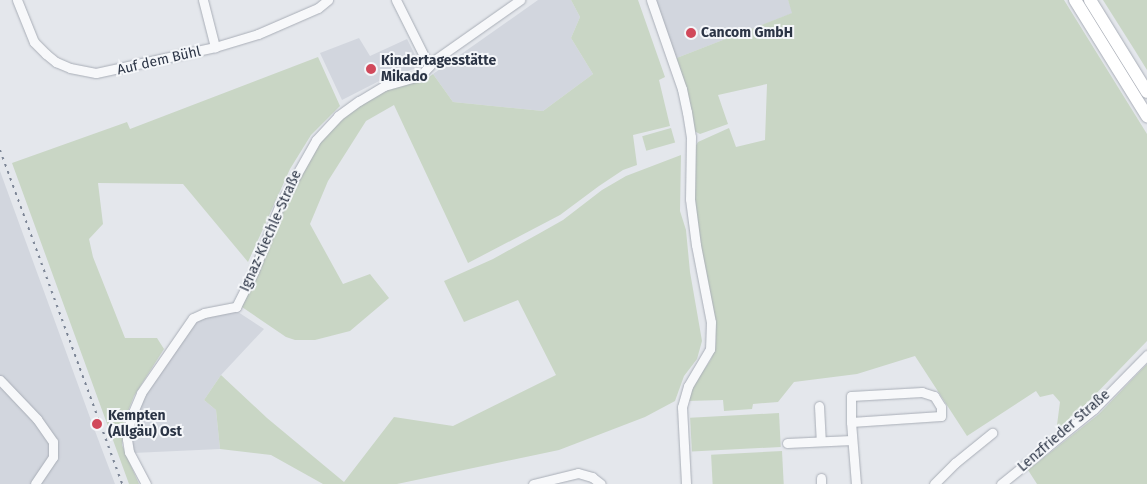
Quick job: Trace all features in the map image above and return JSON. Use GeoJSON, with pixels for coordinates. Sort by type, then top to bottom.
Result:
{"type":"FeatureCollection","features":[{"type":"Feature","properties":{"kind":"highway"},"geometry":{"type":"LineString","coordinates":[[1075,0],[1147,116]]}},
{"type":"Feature","properties":{"kind":"highway"},"geometry":{"type":"LineString","coordinates":[[1090,0],[1147,92]]}},
{"type":"Feature","properties":{"kind":"street","name":"Auf dem Bühl"},"geometry":{"type":"LineString","coordinates":[[17,0],[34,42],[56,62],[83,72],[109,72],[215,47],[258,34],[318,8],[328,0]]}},
{"type":"Feature","properties":{"kind":"street"},"geometry":{"type":"LineString","coordinates":[[203,0],[215,47]]}},
{"type":"Feature","properties":{"kind":"street"},"geometry":{"type":"LineString","coordinates":[[396,0],[429,66]]}},
{"type":"Feature","properties":{"kind":"street","name":"Ignaz-Kiechle-Straße"},"geometry":{"type":"LineString","coordinates":[[146,484],[129,452],[127,439],[131,417],[141,393],[193,318],[204,313],[236,307],[254,271],[280,204],[321,134],[338,116],[370,93],[420,76],[436,58],[520,0]]}},
{"type":"Feature","properties":{"kind":"street"},"geometry":{"type":"LineString","coordinates":[[651,0],[682,89],[687,112],[691,137],[690,199],[696,245],[711,322],[710,349],[688,386],[682,407],[686,484]]}},
{"type":"Feature","properties":{"kind":"street","name":"Lenzfrieder Straße"},"geometry":{"type":"LineString","coordinates":[[1001,484],[1094,410],[1147,354]]}},
{"type":"Feature","properties":{"kind":"street"},"geometry":{"type":"LineString","coordinates":[[0,380],[37,419],[53,442],[52,457],[35,484]]}},
{"type":"Feature","properties":{"kind":"street"},"geometry":{"type":"LineString","coordinates":[[851,422],[941,416],[939,402],[927,392],[855,395],[850,399],[851,422],[852,440],[856,484]]}},
{"type":"Feature","properties":{"kind":"street"},"geometry":{"type":"LineString","coordinates":[[819,406],[821,441]]}},
{"type":"Feature","properties":{"kind":"street"},"geometry":{"type":"LineString","coordinates":[[934,484],[955,463],[992,433]]}},
{"type":"Feature","properties":{"kind":"street"},"geometry":{"type":"LineString","coordinates":[[787,443],[852,440]]}},
{"type":"Feature","properties":{"kind":"street"},"geometry":{"type":"LineString","coordinates":[[539,483],[578,473],[592,477],[601,484]]}},
{"type":"Feature","properties":{"kind":"shaded area"},"geometry":{"type":"Polygon","coordinates":[[[538,0],[571,0],[580,17],[571,38],[593,74],[543,111],[453,102],[433,74],[538,0]]]}},
{"type":"Feature","properties":{"kind":"shaded area"},"geometry":{"type":"Polygon","coordinates":[[[653,0],[788,0],[793,13],[674,59],[653,0]]]}},
{"type":"Feature","properties":{"kind":"shaded area","name":"Kindertagesstätte Mikado"},"geometry":{"type":"Polygon","coordinates":[[[359,38],[370,56],[407,39],[421,67],[387,77],[342,100],[320,53],[359,38]]]}},
{"type":"Feature","properties":{"kind":"shaded area"},"geometry":{"type":"Polygon","coordinates":[[[0,171],[92,423],[115,484],[0,484],[0,171]]]}},
{"type":"Feature","properties":{"kind":"shaded area"},"geometry":{"type":"Polygon","coordinates":[[[238,312],[264,329],[221,375],[204,400],[216,410],[220,449],[133,453],[130,431],[143,396],[199,316],[238,312]]]}},
{"type":"Feature","properties":{"kind":"green space"},"geometry":{"type":"Polygon","coordinates":[[[571,0],[638,0],[665,77],[659,80],[670,126],[633,135],[637,165],[623,170],[560,215],[468,263],[394,105],[366,121],[328,181],[310,224],[343,284],[370,274],[389,298],[350,331],[315,340],[295,340],[286,337],[242,307],[284,205],[319,142],[341,118],[386,88],[425,80],[433,74],[453,102],[543,111],[593,74],[571,38],[580,17],[571,0]]]}},
{"type":"Feature","properties":{"kind":"green space"},"geometry":{"type":"Polygon","coordinates":[[[788,0],[1064,0],[1147,134],[1147,341],[1088,402],[1059,428],[1057,425],[1060,402],[1053,394],[1040,397],[1036,391],[967,436],[915,356],[857,374],[794,382],[778,402],[753,404],[752,409],[724,411],[723,400],[687,401],[691,388],[710,361],[715,350],[716,340],[693,199],[694,149],[698,142],[729,128],[736,147],[765,140],[767,84],[718,95],[728,124],[700,134],[694,131],[674,59],[792,13],[788,0]]]}},
{"type":"Feature","properties":{"kind":"green space"},"geometry":{"type":"Polygon","coordinates":[[[1103,0],[1147,0],[1147,70],[1134,49],[1103,0]]]}},
{"type":"Feature","properties":{"kind":"green space"},"geometry":{"type":"Polygon","coordinates":[[[318,57],[340,106],[311,135],[290,169],[248,262],[183,184],[98,183],[103,224],[89,239],[93,257],[125,338],[157,338],[164,349],[134,396],[125,419],[122,445],[139,484],[129,484],[12,163],[127,122],[130,129],[318,57]]]}},
{"type":"Feature","properties":{"kind":"green space"},"geometry":{"type":"Polygon","coordinates":[[[671,128],[675,142],[646,151],[642,136],[671,128]]]}},
{"type":"Feature","properties":{"kind":"green space"},"geometry":{"type":"Polygon","coordinates":[[[681,155],[680,211],[686,230],[690,272],[702,341],[697,359],[684,376],[675,401],[645,417],[559,450],[397,484],[323,484],[271,455],[220,449],[216,410],[204,400],[221,375],[267,418],[344,482],[394,417],[453,426],[556,375],[518,300],[464,322],[444,281],[493,259],[563,220],[602,190],[626,176],[681,155]]]}},
{"type":"Feature","properties":{"kind":"green space"},"geometry":{"type":"Polygon","coordinates":[[[1147,364],[1147,484],[1037,484],[1028,470],[1099,414],[1147,364]]]}},
{"type":"Feature","properties":{"kind":"green space"},"geometry":{"type":"Polygon","coordinates":[[[779,413],[781,447],[692,452],[690,418],[779,413]]]}},
{"type":"Feature","properties":{"kind":"green space"},"geometry":{"type":"Polygon","coordinates":[[[782,451],[784,484],[713,484],[711,455],[782,451]]]}},
{"type":"Feature","properties":{"kind":"railway"},"geometry":{"type":"LineString","coordinates":[[0,150],[122,484]]}},
{"type":"Feature","properties":{"kind":"place","name":"Cancom GmbH"},"geometry":{"type":"Point","coordinates":[691,33]}},
{"type":"Feature","properties":{"kind":"place","name":"Kindertagesstätte Mikado"},"geometry":{"type":"Point","coordinates":[371,69]}},
{"type":"Feature","properties":{"kind":"place","name":"Kempten (Allgäu) Ost"},"geometry":{"type":"Point","coordinates":[97,424]}}]}
